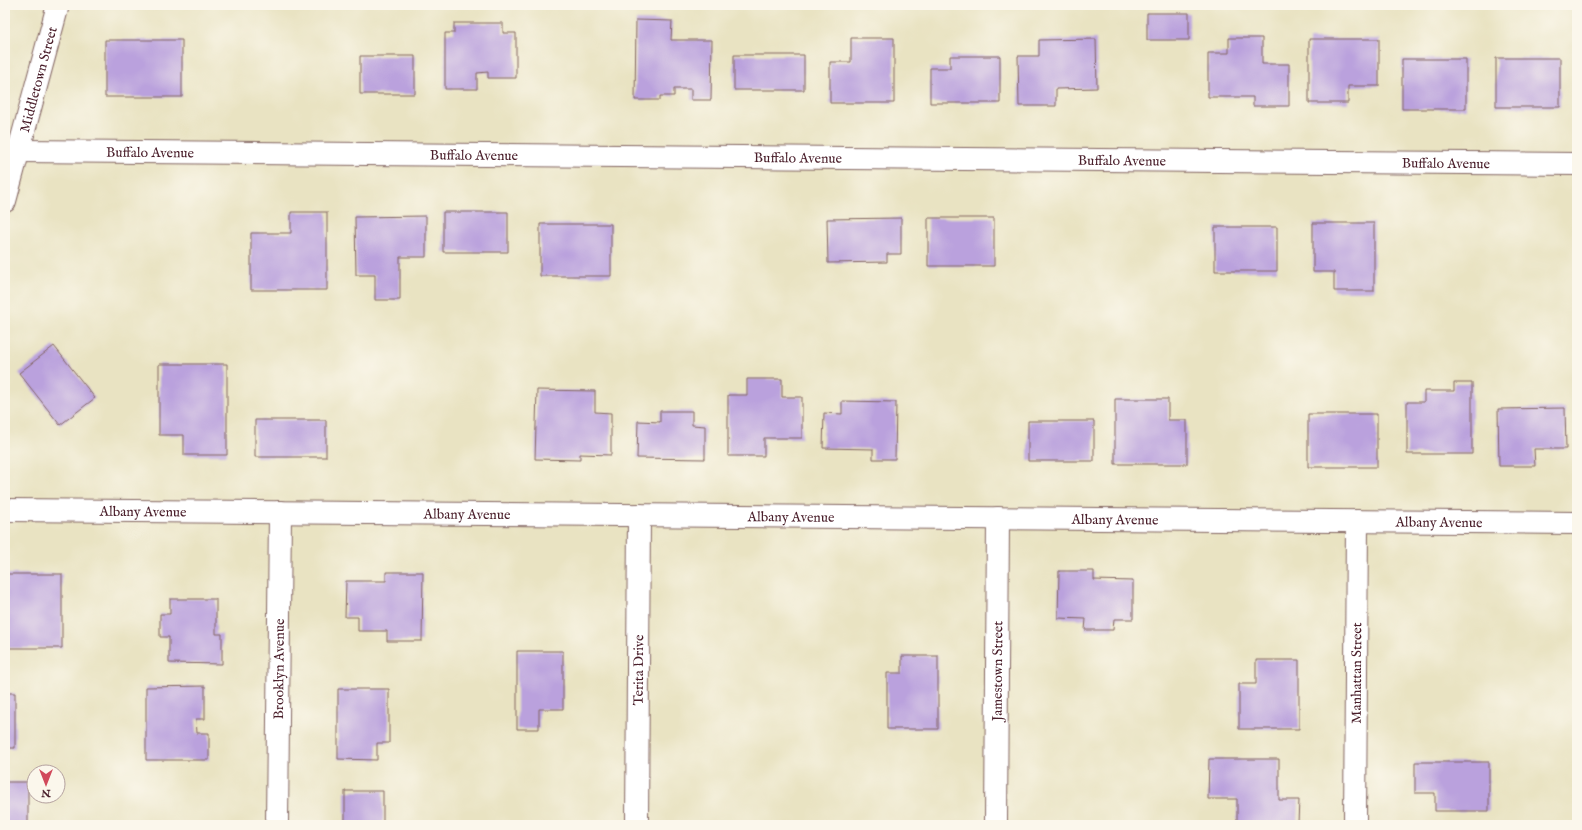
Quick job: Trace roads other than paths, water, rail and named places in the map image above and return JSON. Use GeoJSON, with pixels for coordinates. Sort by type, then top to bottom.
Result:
{"type":"FeatureCollection","features":[{"type":"Feature","properties":{"kind":"street","name":"Middletown Street"},"geometry":{"type":"LineString","coordinates":[[5,201],[58,5]]}},
{"type":"Feature","properties":{"kind":"street","name":"Buffalo Avenue"},"geometry":{"type":"LineString","coordinates":[[19,151],[1577,164]]}},
{"type":"Feature","properties":{"kind":"street","name":"Albany Avenue"},"geometry":{"type":"LineString","coordinates":[[5,510],[1577,523]]}},
{"type":"Feature","properties":{"kind":"street","name":"Brooklyn Avenue"},"geometry":{"type":"LineString","coordinates":[[277,825],[280,512]]}},
{"type":"Feature","properties":{"kind":"street","name":"Terita Drive"},"geometry":{"type":"LineString","coordinates":[[637,825],[639,515]]}},
{"type":"Feature","properties":{"kind":"street","name":"Jamestown Street"},"geometry":{"type":"LineString","coordinates":[[996,825],[998,518]]}},
{"type":"Feature","properties":{"kind":"street","name":"Manhattan Street"},"geometry":{"type":"LineString","coordinates":[[1355,825],[1357,521]]}}]}
